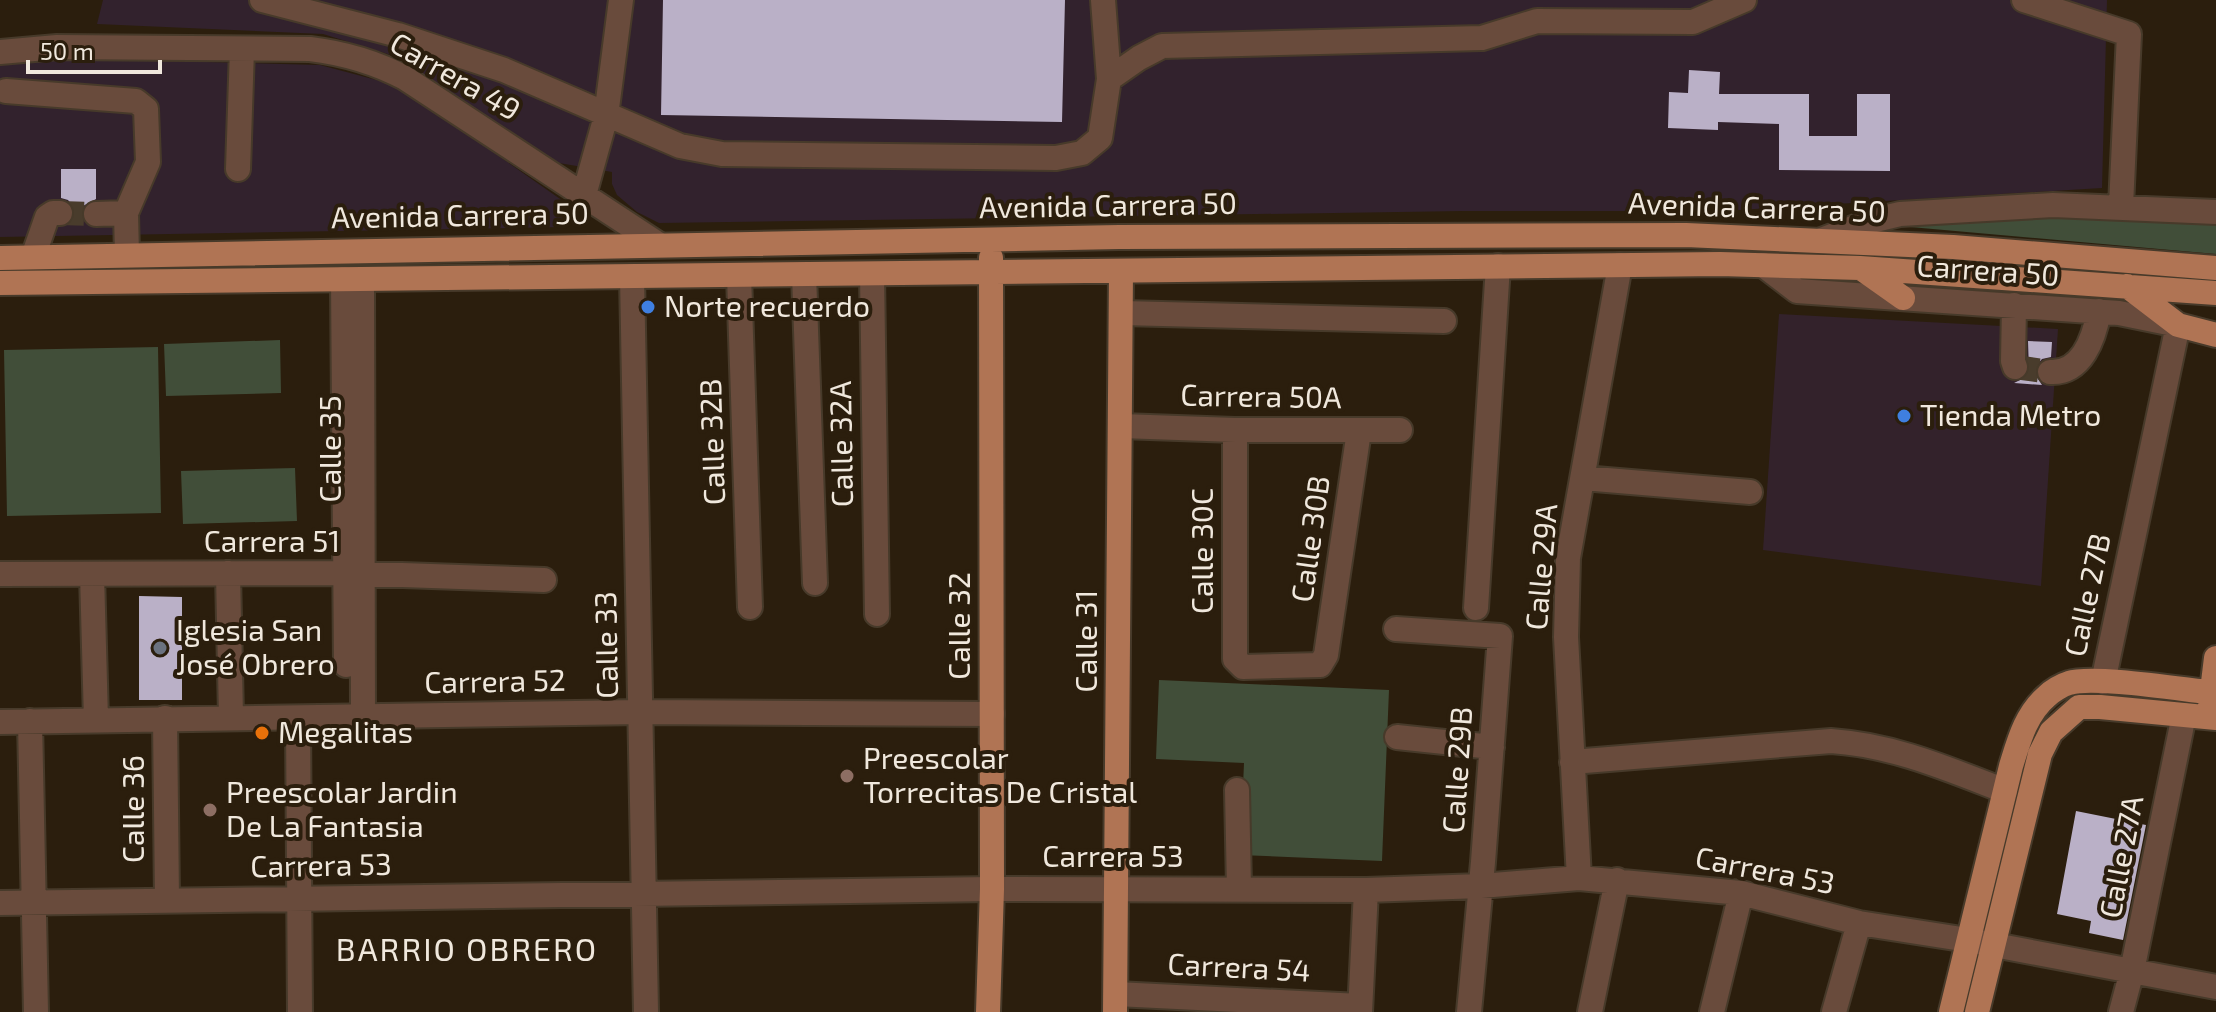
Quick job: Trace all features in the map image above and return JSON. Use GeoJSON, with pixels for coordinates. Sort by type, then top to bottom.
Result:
{"type":"FeatureCollection","features":[{"type":"Feature","properties":{"kind":"main road","name":"Avenida Carrera 50"},"geometry":{"type":"LineString","coordinates":[[0,258],[991,239],[1686,235],[1953,247],[2216,268]]}},
{"type":"Feature","properties":{"kind":"main road","name":"Calle 32"},"geometry":{"type":"LineString","coordinates":[[988,1012],[992,889],[991,239]]}},
{"type":"Feature","properties":{"kind":"main road","name":"Avenida Carrera 50"},"geometry":{"type":"LineString","coordinates":[[0,283],[1763,265],[1860,268],[2216,293]]}},
{"type":"Feature","properties":{"kind":"main road"},"geometry":{"type":"LineString","coordinates":[[1860,268],[1903,298]]}},
{"type":"Feature","properties":{"kind":"main road","name":"Calle 31"},"geometry":{"type":"LineString","coordinates":[[1115,1003],[1121,271]]}},
{"type":"Feature","properties":{"kind":"main road"},"geometry":{"type":"LineString","coordinates":[[2127,286],[2178,325]]}},
{"type":"Feature","properties":{"kind":"main road","name":"Carrera 50"},"geometry":{"type":"LineString","coordinates":[[2178,325],[2216,335]]}},
{"type":"Feature","properties":{"kind":"main road"},"geometry":{"type":"LineString","coordinates":[[2213,706],[2216,658]]}},
{"type":"Feature","properties":{"kind":"main road","name":"Calle 27B"},"geometry":{"type":"LineString","coordinates":[[1951,1012],[2022,732],[2032,713],[2049,694],[2070,683],[2101,694]]}},
{"type":"Feature","properties":{"kind":"main road"},"geometry":{"type":"LineString","coordinates":[[1977,1012],[2040,754],[2051,732],[2065,717],[2101,694],[2213,706]]}},
{"type":"Feature","properties":{"kind":"main road"},"geometry":{"type":"LineString","coordinates":[[2101,694],[2184,715],[2213,706]]}},
{"type":"Feature","properties":{"kind":"street"},"geometry":{"type":"LineString","coordinates":[[262,0],[398,35],[504,70],[680,146],[722,154],[1056,158],[1082,153],[1100,138],[1109,79],[1103,0]]}},
{"type":"Feature","properties":{"kind":"street"},"geometry":{"type":"LineString","coordinates":[[584,195],[606,116],[621,0]]}},
{"type":"Feature","properties":{"kind":"street"},"geometry":{"type":"LineString","coordinates":[[1109,79],[1162,46],[1482,38],[1537,21],[1693,22],[1744,0]]}},
{"type":"Feature","properties":{"kind":"street"},"geometry":{"type":"LineString","coordinates":[[2024,0],[2129,34],[2121,206]]}},
{"type":"Feature","properties":{"kind":"street","name":"Carrera 49"},"geometry":{"type":"LineString","coordinates":[[0,52],[57,47],[333,52],[384,67],[405,78],[658,244]]}},
{"type":"Feature","properties":{"kind":"street"},"geometry":{"type":"LineString","coordinates":[[238,169],[242,49]]}},
{"type":"Feature","properties":{"kind":"street"},"geometry":{"type":"LineString","coordinates":[[6,91],[136,101],[146,109],[148,162],[126,213],[127,255]]}},
{"type":"Feature","properties":{"kind":"street","name":"Carrera 50"},"geometry":{"type":"LineString","coordinates":[[1819,241],[1871,221],[1900,214],[2053,205],[2216,212]]}},
{"type":"Feature","properties":{"kind":"street"},"geometry":{"type":"LineString","coordinates":[[33,257],[47,217],[60,213]]}},
{"type":"Feature","properties":{"kind":"street"},"geometry":{"type":"LineString","coordinates":[[96,214],[126,213]]}},
{"type":"Feature","properties":{"kind":"street"},"geometry":{"type":"LineString","coordinates":[[1818,266],[1819,241]]}},
{"type":"Feature","properties":{"kind":"street","name":"Calle 29A"},"geometry":{"type":"LineString","coordinates":[[1579,878],[1566,637],[1568,558],[1620,265]]}},
{"type":"Feature","properties":{"kind":"street","name":"Carrera 50"},"geometry":{"type":"LineString","coordinates":[[1763,265],[1797,291],[2099,311],[2131,314],[2178,325]]}},
{"type":"Feature","properties":{"kind":"street"},"geometry":{"type":"LineString","coordinates":[[1476,608],[1498,266]]}},
{"type":"Feature","properties":{"kind":"street"},"geometry":{"type":"LineString","coordinates":[[804,274],[815,583]]}},
{"type":"Feature","properties":{"kind":"street","name":"Calle 32A"},"geometry":{"type":"LineString","coordinates":[[872,274],[877,614]]}},
{"type":"Feature","properties":{"kind":"street","name":"Calle 32B"},"geometry":{"type":"LineString","coordinates":[[739,275],[750,607]]}},
{"type":"Feature","properties":{"kind":"street","name":"Calle 33"},"geometry":{"type":"LineString","coordinates":[[632,276],[646,1012]]}},
{"type":"Feature","properties":{"kind":"street","name":"Calle 35"},"geometry":{"type":"LineString","coordinates":[[352,279],[355,716]]}},
{"type":"Feature","properties":{"kind":"street"},"geometry":{"type":"LineString","coordinates":[[2014,305],[2015,367]]}},
{"type":"Feature","properties":{"kind":"street"},"geometry":{"type":"LineString","coordinates":[[2050,372],[2070,369],[2079,362],[2096,326],[2099,311]]}},
{"type":"Feature","properties":{"kind":"street"},"geometry":{"type":"LineString","coordinates":[[1122,313],[1444,321]]}},
{"type":"Feature","properties":{"kind":"street","name":"Calle 27B"},"geometry":{"type":"LineString","coordinates":[[2101,694],[2178,325]]}},
{"type":"Feature","properties":{"kind":"street","name":"Carrera 50A"},"geometry":{"type":"LineString","coordinates":[[1121,426],[1400,430]]}},
{"type":"Feature","properties":{"kind":"street","name":"Calle 30C"},"geometry":{"type":"LineString","coordinates":[[1235,430],[1235,659],[1243,667],[1320,665],[1326,655]]}},
{"type":"Feature","properties":{"kind":"street","name":"Calle 30B"},"geometry":{"type":"LineString","coordinates":[[1326,655],[1359,431]]}},
{"type":"Feature","properties":{"kind":"street"},"geometry":{"type":"LineString","coordinates":[[1583,478],[1750,492]]}},
{"type":"Feature","properties":{"kind":"street"},"geometry":{"type":"LineString","coordinates":[[228,573],[231,717]]}},
{"type":"Feature","properties":{"kind":"street","name":"Carrera 51"},"geometry":{"type":"LineString","coordinates":[[0,574],[354,574],[544,580]]}},
{"type":"Feature","properties":{"kind":"street","name":"Calle 36"},"geometry":{"type":"LineString","coordinates":[[92,574],[96,720]]}},
{"type":"Feature","properties":{"kind":"street","name":"Calle 29B"},"geometry":{"type":"LineString","coordinates":[[1396,629],[1500,636],[1469,1012]]}},
{"type":"Feature","properties":{"kind":"street","name":"Carrera 52"},"geometry":{"type":"LineString","coordinates":[[0,722],[641,712],[992,714]]}},
{"type":"Feature","properties":{"kind":"street","name":"Calle 27A"},"geometry":{"type":"LineString","coordinates":[[2121,1012],[2184,715]]}},
{"type":"Feature","properties":{"kind":"street","name":"Calle 36"},"geometry":{"type":"LineString","coordinates":[[165,718],[167,900]]}},
{"type":"Feature","properties":{"kind":"street"},"geometry":{"type":"LineString","coordinates":[[298,718],[300,1012]]}},
{"type":"Feature","properties":{"kind":"street"},"geometry":{"type":"LineString","coordinates":[[30,721],[36,1012]]}},
{"type":"Feature","properties":{"kind":"street"},"geometry":{"type":"LineString","coordinates":[[1397,737],[1492,747]]}},
{"type":"Feature","properties":{"kind":"street"},"geometry":{"type":"LineString","coordinates":[[1572,762],[1831,741],[1865,743],[1915,756],[2005,791]]}},
{"type":"Feature","properties":{"kind":"street"},"geometry":{"type":"LineString","coordinates":[[1237,790],[1239,888]]}},
{"type":"Feature","properties":{"kind":"street","name":"Carrera 53"},"geometry":{"type":"LineString","coordinates":[[0,903],[992,889],[1366,890],[1481,886],[1579,878],[1741,893],[1859,923],[1968,940],[2216,987]]}},
{"type":"Feature","properties":{"kind":"street"},"geometry":{"type":"LineString","coordinates":[[1590,1012],[1617,880]]}},
{"type":"Feature","properties":{"kind":"street"},"geometry":{"type":"LineString","coordinates":[[1360,1009],[1366,890]]}},
{"type":"Feature","properties":{"kind":"street"},"geometry":{"type":"LineString","coordinates":[[1712,1012],[1741,893]]}},
{"type":"Feature","properties":{"kind":"street"},"geometry":{"type":"LineString","coordinates":[[1834,1012],[1859,923]]}},
{"type":"Feature","properties":{"kind":"street","name":"Carrera 54"},"geometry":{"type":"LineString","coordinates":[[1115,1003],[1360,1009]]}},
{"type":"Feature","properties":{"kind":"shaded area"},"geometry":{"type":"Polygon","coordinates":[[[103,0],[2107,0],[2102,188],[1721,211],[1463,211],[659,223],[637,212],[617,195],[612,184],[612,172],[553,162],[391,55],[323,34],[97,24],[103,0]]]}},
{"type":"Feature","properties":{"kind":"shaded area"},"geometry":{"type":"Polygon","coordinates":[[[49,58],[320,65],[399,86],[563,201],[562,227],[0,237],[0,64],[49,58]]]}},
{"type":"Feature","properties":{"kind":"shaded area"},"geometry":{"type":"Polygon","coordinates":[[[1779,314],[2058,329],[2041,586],[1763,550],[1779,314]]]}},
{"type":"Feature","properties":{"kind":"green space"},"geometry":{"type":"Polygon","coordinates":[[[2060,213],[2216,223],[2216,254],[1899,226],[2060,213]]]}},
{"type":"Feature","properties":{"kind":"green space"},"geometry":{"type":"Polygon","coordinates":[[[280,340],[281,393],[166,396],[164,344],[280,340]]]}},
{"type":"Feature","properties":{"kind":"green space"},"geometry":{"type":"Polygon","coordinates":[[[158,347],[161,513],[7,516],[4,350],[158,347]]]}},
{"type":"Feature","properties":{"kind":"green space"},"geometry":{"type":"Polygon","coordinates":[[[295,468],[297,521],[183,524],[181,471],[295,468]]]}},
{"type":"Feature","properties":{"kind":"green space"},"geometry":{"type":"Polygon","coordinates":[[[1159,680],[1389,690],[1382,861],[1240,855],[1244,763],[1156,759],[1159,680]]]}},
{"type":"Feature","properties":{"kind":"building"},"geometry":{"type":"Polygon","coordinates":[[[663,0],[1065,0],[1062,122],[661,115],[663,0]]]}},
{"type":"Feature","properties":{"kind":"building"},"geometry":{"type":"Polygon","coordinates":[[[1689,70],[1720,72],[1719,94],[1809,94],[1809,136],[1857,136],[1857,94],[1890,94],[1890,171],[1779,170],[1779,124],[1718,122],[1718,130],[1668,128],[1669,92],[1688,93],[1689,70]]]}},
{"type":"Feature","properties":{"kind":"building"},"geometry":{"type":"Polygon","coordinates":[[[61,169],[96,169],[96,199],[83,206],[83,221],[73,221],[73,206],[61,198],[61,169]]]}},
{"type":"Feature","properties":{"kind":"building"},"geometry":{"type":"Polygon","coordinates":[[[2028,341],[2052,342],[2051,357],[2042,359],[2036,366],[2035,374],[2042,385],[2014,383],[2026,377],[2029,371],[2028,341]]]}},
{"type":"Feature","properties":{"kind":"building","name":"Iglesia San José Obrero"},"geometry":{"type":"Polygon","coordinates":[[[139,596],[182,597],[182,700],[139,700],[139,596]]]}},
{"type":"Feature","properties":{"kind":"building"},"geometry":{"type":"Polygon","coordinates":[[[2076,811],[2146,825],[2123,940],[2089,933],[2091,921],[2057,914],[2076,811]]]}},
{"type":"Feature","properties":{"kind":"tunnel"},"geometry":{"type":"LineString","coordinates":[[60,213],[96,214]]}},
{"type":"Feature","properties":{"kind":"tunnel"},"geometry":{"type":"LineString","coordinates":[[2015,367],[2050,372]]}},
{"type":"Feature","properties":{"kind":"place","name":"Norte recuerdo"},"geometry":{"type":"Point","coordinates":[648,307]}},
{"type":"Feature","properties":{"kind":"place","name":"Tienda Metro"},"geometry":{"type":"Point","coordinates":[1904,416]}},
{"type":"Feature","properties":{"kind":"place","name":"Iglesia San José Obrero"},"geometry":{"type":"Point","coordinates":[160,648]}},
{"type":"Feature","properties":{"kind":"place","name":"Megalitas"},"geometry":{"type":"Point","coordinates":[262,733]}},
{"type":"Feature","properties":{"kind":"place","name":"Preescolar Torrecitas De Cristal"},"geometry":{"type":"Point","coordinates":[847,776]}},
{"type":"Feature","properties":{"kind":"place","name":"Preescolar Jardin De La Fantasia"},"geometry":{"type":"Point","coordinates":[210,810]}},
{"type":"Feature","properties":{"kind":"district","name":"BARRIO OBRERO"},"geometry":{"type":"Point","coordinates":[467,950]}}]}
